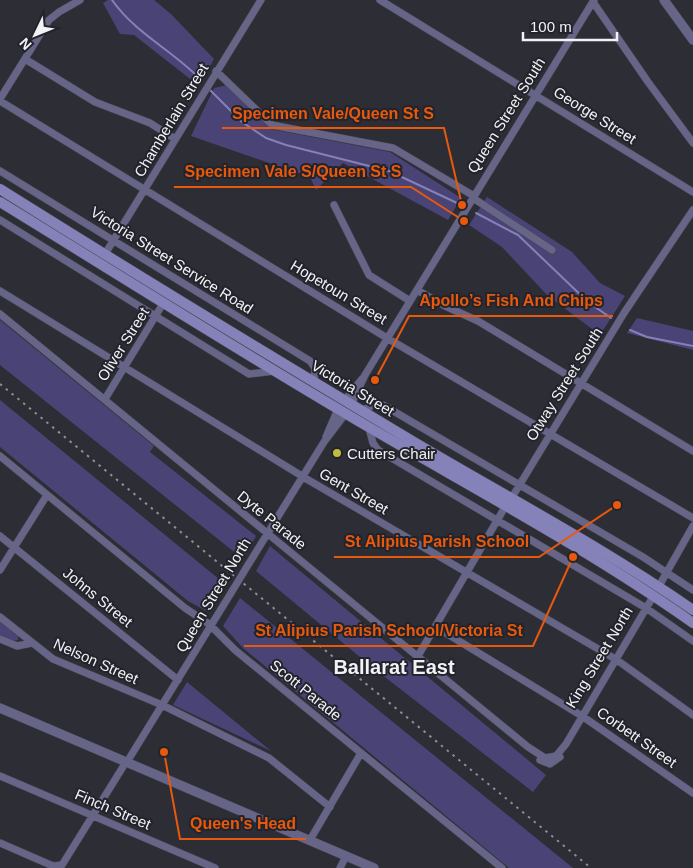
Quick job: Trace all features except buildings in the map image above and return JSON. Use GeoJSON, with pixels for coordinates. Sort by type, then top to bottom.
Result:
{"type":"FeatureCollection","features":[{"type":"Feature","properties":{"kind":"main road","name":"Victoria Street"},"geometry":{"type":"LineString","coordinates":[[0,189],[314,383],[369,428],[508,503]]}},
{"type":"Feature","properties":{"kind":"main road","name":"Victoria Street"},"geometry":{"type":"LineString","coordinates":[[0,202],[276,371],[345,407],[362,411],[508,503],[693,610]]}},
{"type":"Feature","properties":{"kind":"main road","name":"Victoria Street"},"geometry":{"type":"LineString","coordinates":[[656,590],[693,622]]}},
{"type":"Feature","properties":{"kind":"street"},"geometry":{"type":"LineString","coordinates":[[0,100],[49,20],[80,0]]}},
{"type":"Feature","properties":{"kind":"street","name":"Chamberlain Street"},"geometry":{"type":"LineString","coordinates":[[105,254],[261,0]]}},
{"type":"Feature","properties":{"kind":"street","name":"George Street"},"geometry":{"type":"LineString","coordinates":[[380,0],[693,192]]}},
{"type":"Feature","properties":{"kind":"street"},"geometry":{"type":"LineString","coordinates":[[664,0],[693,40]]}},
{"type":"Feature","properties":{"kind":"street"},"geometry":{"type":"LineString","coordinates":[[594,1],[648,82],[693,143]]}},
{"type":"Feature","properties":{"kind":"street","name":"Queen Street South"},"geometry":{"type":"LineString","coordinates":[[345,407],[594,1]]}},
{"type":"Feature","properties":{"kind":"street"},"geometry":{"type":"LineString","coordinates":[[25,59],[95,102],[150,123],[175,139]]}},
{"type":"Feature","properties":{"kind":"street"},"geometry":{"type":"LineString","coordinates":[[216,71],[272,125],[393,148],[474,197],[552,250]]}},
{"type":"Feature","properties":{"kind":"street","name":"Hopetoun Street"},"geometry":{"type":"LineString","coordinates":[[0,100],[388,338],[693,518]]}},
{"type":"Feature","properties":{"kind":"street","name":"Victoria Street Service Road"},"geometry":{"type":"LineString","coordinates":[[0,171],[310,362],[315,368],[314,383]]}},
{"type":"Feature","properties":{"kind":"street"},"geometry":{"type":"LineString","coordinates":[[334,205],[369,275],[410,301]]}},
{"type":"Feature","properties":{"kind":"street","name":"Otway Street South"},"geometry":{"type":"LineString","coordinates":[[418,656],[549,433],[693,210]]}},
{"type":"Feature","properties":{"kind":"street"},"geometry":{"type":"LineString","coordinates":[[0,220],[249,374],[276,371]]}},
{"type":"Feature","properties":{"kind":"street"},"geometry":{"type":"LineString","coordinates":[[417,290],[445,306],[478,321],[693,451]]}},
{"type":"Feature","properties":{"kind":"street","name":"Gent Street"},"geometry":{"type":"LineString","coordinates":[[0,291],[302,476],[617,660],[693,715]]}},
{"type":"Feature","properties":{"kind":"street","name":"Oliver Street"},"geometry":{"type":"LineString","coordinates":[[105,399],[164,302]]}},
{"type":"Feature","properties":{"kind":"street","name":"Dyte Parade"},"geometry":{"type":"LineString","coordinates":[[0,314],[528,747],[550,762]]}},
{"type":"Feature","properties":{"kind":"street"},"geometry":{"type":"LineString","coordinates":[[362,411],[373,405],[383,405],[666,571],[693,590]]}},
{"type":"Feature","properties":{"kind":"street","name":"Queen Street North"},"geometry":{"type":"LineString","coordinates":[[0,842],[53,866],[60,866],[65,862],[345,407]]}},
{"type":"Feature","properties":{"kind":"street"},"geometry":{"type":"LineString","coordinates":[[369,428],[373,444],[378,450],[646,608],[693,641]]}},
{"type":"Feature","properties":{"kind":"street","name":"Scott Parade"},"geometry":{"type":"LineString","coordinates":[[0,456],[185,608],[210,626],[235,650],[497,866]]}},
{"type":"Feature","properties":{"kind":"street"},"geometry":{"type":"LineString","coordinates":[[0,570],[46,495]]}},
{"type":"Feature","properties":{"kind":"street","name":"King Street North"},"geometry":{"type":"LineString","coordinates":[[550,762],[566,744],[617,660],[693,526]]}},
{"type":"Feature","properties":{"kind":"street","name":"Johns Street"},"geometry":{"type":"LineString","coordinates":[[0,536],[178,680]]}},
{"type":"Feature","properties":{"kind":"street","name":"Nelson Street"},"geometry":{"type":"LineString","coordinates":[[0,617],[32,643],[62,663],[162,705]]}},
{"type":"Feature","properties":{"kind":"street","name":"Corbett Street"},"geometry":{"type":"LineString","coordinates":[[436,627],[582,716],[693,793]]}},
{"type":"Feature","properties":{"kind":"street"},"geometry":{"type":"LineString","coordinates":[[0,639],[17,646],[32,643]]}},
{"type":"Feature","properties":{"kind":"street"},"geometry":{"type":"LineString","coordinates":[[162,705],[269,758],[330,807]]}},
{"type":"Feature","properties":{"kind":"street"},"geometry":{"type":"LineString","coordinates":[[0,708],[374,868]]}},
{"type":"Feature","properties":{"kind":"street"},"geometry":{"type":"LineString","coordinates":[[310,840],[361,753]]}},
{"type":"Feature","properties":{"kind":"street","name":"Finch Street"},"geometry":{"type":"LineString","coordinates":[[0,776],[215,868]]}},
{"type":"Feature","properties":{"kind":"street"},"geometry":{"type":"LineString","coordinates":[[340,868],[346,856]]}},
{"type":"Feature","properties":{"kind":"shaded area"},"geometry":{"type":"Polygon","coordinates":[[[108,0],[154,0],[171,14],[214,59],[199,86],[134,35],[120,34],[103,3],[108,0]]]}},
{"type":"Feature","properties":{"kind":"shaded area"},"geometry":{"type":"Polygon","coordinates":[[[227,85],[270,129],[390,152],[461,198],[448,220],[343,163],[316,190],[310,177],[191,136],[214,88],[227,85]]]}},
{"type":"Feature","properties":{"kind":"shaded area"},"geometry":{"type":"Polygon","coordinates":[[[487,197],[572,252],[600,283],[625,296],[600,335],[547,295],[502,247],[469,225],[487,197]]]}},
{"type":"Feature","properties":{"kind":"shaded area"},"geometry":{"type":"Polygon","coordinates":[[[637,318],[693,331],[693,350],[627,333],[637,318]]]}},
{"type":"Feature","properties":{"kind":"shaded area"},"geometry":{"type":"Polygon","coordinates":[[[0,320],[154,446],[150,452],[256,536],[243,559],[0,365],[0,320]]]}},
{"type":"Feature","properties":{"kind":"shaded area"},"geometry":{"type":"Polygon","coordinates":[[[0,400],[225,584],[208,612],[188,601],[0,447],[0,400]]]}},
{"type":"Feature","properties":{"kind":"shaded area"},"geometry":{"type":"Polygon","coordinates":[[[270,546],[546,775],[533,792],[372,667],[256,571],[270,546]]]}},
{"type":"Feature","properties":{"kind":"shaded area"},"geometry":{"type":"Polygon","coordinates":[[[240,598],[573,868],[509,868],[243,648],[223,626],[240,598]]]}},
{"type":"Feature","properties":{"kind":"shaded area"},"geometry":{"type":"Polygon","coordinates":[[[0,620],[18,636],[18,640],[13,641],[0,636],[0,620]]]}},
{"type":"Feature","properties":{"kind":"shaded area"},"geometry":{"type":"Polygon","coordinates":[[[187,682],[271,751],[173,705],[187,682]]]}},
{"type":"Feature","properties":{"kind":"waterway"},"geometry":{"type":"LineString","coordinates":[[112,0],[132,23],[200,79]]}},
{"type":"Feature","properties":{"kind":"waterway"},"geometry":{"type":"LineString","coordinates":[[210,90],[242,122],[266,138],[286,145],[389,171],[457,203]]}},
{"type":"Feature","properties":{"kind":"waterway"},"geometry":{"type":"LineString","coordinates":[[476,213],[518,235],[588,302],[611,318]]}},
{"type":"Feature","properties":{"kind":"waterway"},"geometry":{"type":"LineString","coordinates":[[630,330],[647,337],[693,346]]}},
{"type":"Feature","properties":{"kind":"railway"},"geometry":{"type":"LineString","coordinates":[[0,384],[591,868]]}},
{"type":"Feature","properties":{"kind":"place","name":"Specimen Vale/Queen St S"},"geometry":{"type":"Point","coordinates":[462,205]}},
{"type":"Feature","properties":{"kind":"place","name":"Specimen Vale S/Queen St S"},"geometry":{"type":"Point","coordinates":[464,221]}},
{"type":"Feature","properties":{"kind":"place","name":"Apollo’s Fish And Chips"},"geometry":{"type":"Point","coordinates":[375,380]}},
{"type":"Feature","properties":{"kind":"place","name":"Cutters Chair"},"geometry":{"type":"Point","coordinates":[337,453]}},
{"type":"Feature","properties":{"kind":"place","name":"St Alipius Parish School"},"geometry":{"type":"Point","coordinates":[617,505]}},
{"type":"Feature","properties":{"kind":"place","name":"St Alipius Parish School/Victoria St"},"geometry":{"type":"Point","coordinates":[573,557]}},
{"type":"Feature","properties":{"kind":"place","name":"Queen's Head"},"geometry":{"type":"Point","coordinates":[164,752]}},
{"type":"Feature","properties":{"kind":"district","name":"Ballarat East"},"geometry":{"type":"Point","coordinates":[394,667]}}]}
